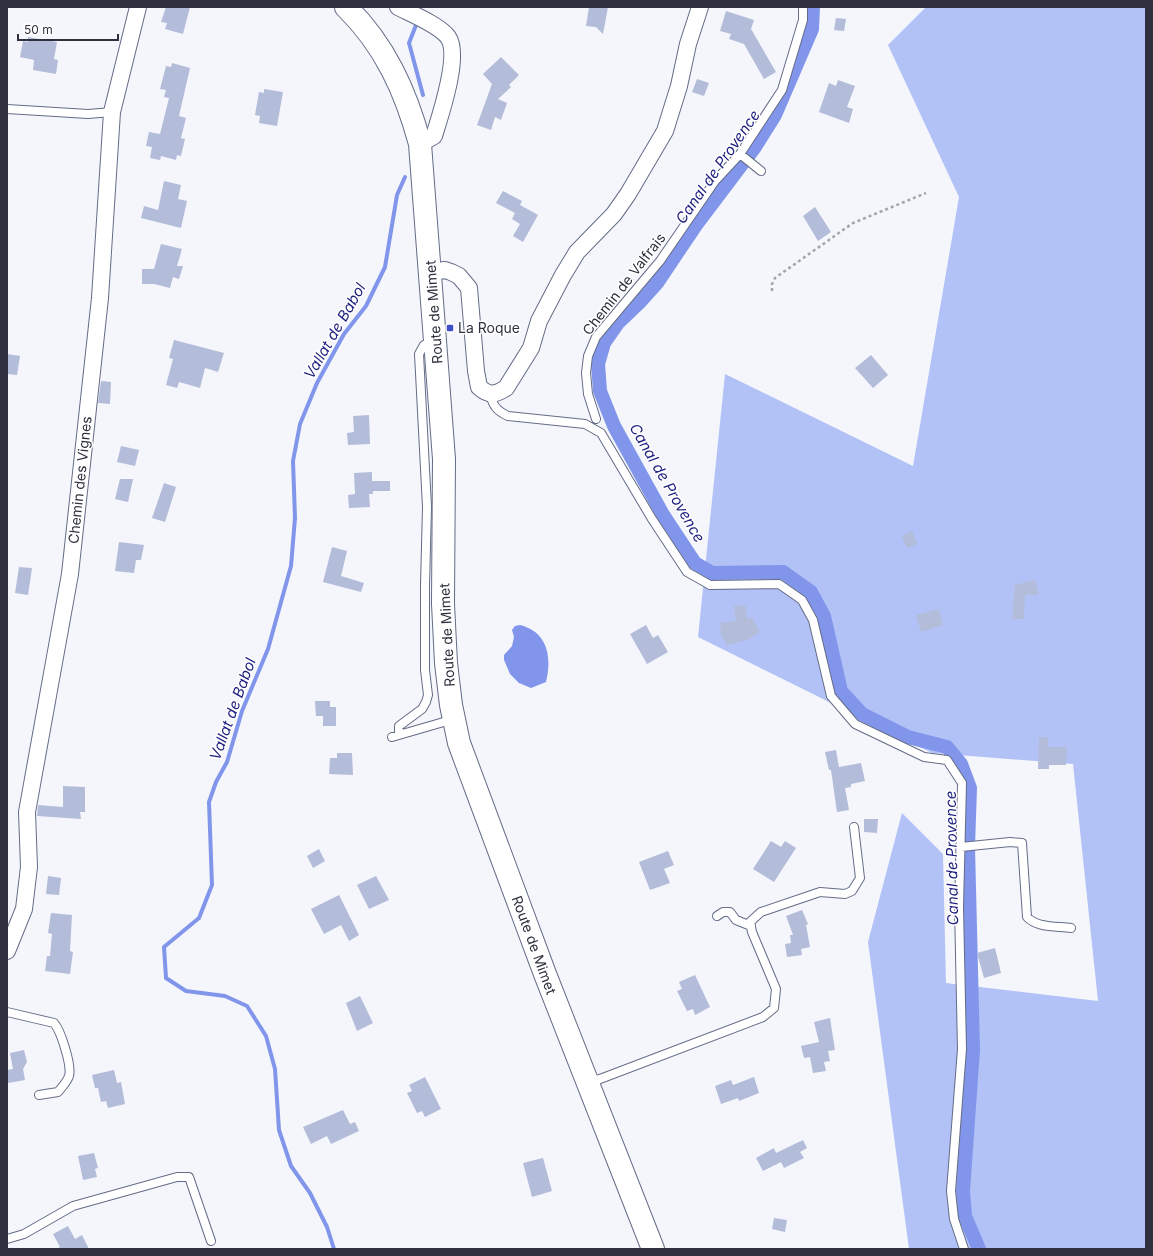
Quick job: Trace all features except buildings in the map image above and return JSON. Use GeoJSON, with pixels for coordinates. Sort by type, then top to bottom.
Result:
{"type":"FeatureCollection","features":[{"type":"Feature","properties":{"kind":"main road","name":"Route de Mimet"},"geometry":{"type":"LineString","coordinates":[[346,7],[378,43],[399,81],[412,115],[420,144],[431,272],[444,459],[444,611],[446,663],[459,743],[587,1082],[653,1249]]}},
{"type":"Feature","properties":{"kind":"street","name":"Chemin des Vignes"},"geometry":{"type":"LineString","coordinates":[[7,950],[24,909],[29,867],[27,812],[70,574],[100,298],[112,112],[138,7]]}},
{"type":"Feature","properties":{"kind":"street"},"geometry":{"type":"LineString","coordinates":[[398,7],[437,28],[448,37],[453,51],[447,92],[434,136],[420,144]]}},
{"type":"Feature","properties":{"kind":"street"},"geometry":{"type":"LineString","coordinates":[[431,272],[445,270],[451,272],[459,276],[469,288],[477,380],[479,387],[490,394],[495,394],[506,388],[531,348],[539,321],[562,275],[577,252],[619,207],[665,131],[700,7]]}},
{"type":"Feature","properties":{"kind":"lane","name":"Chemin de Valfrais"},"geometry":{"type":"LineString","coordinates":[[596,419],[588,394],[586,373],[588,356],[596,337],[660,261],[716,181],[741,155],[782,90],[803,20],[803,7]]}},
{"type":"Feature","properties":{"kind":"lane"},"geometry":{"type":"LineString","coordinates":[[7,109],[88,114],[112,112]]}},
{"type":"Feature","properties":{"kind":"lane"},"geometry":{"type":"LineString","coordinates":[[741,155],[761,171]]}},
{"type":"Feature","properties":{"kind":"lane"},"geometry":{"type":"LineString","coordinates":[[436,342],[424,345],[419,354],[427,507],[425,670],[428,695],[422,709],[399,726],[395,736],[454,719]]}},
{"type":"Feature","properties":{"kind":"lane"},"geometry":{"type":"LineString","coordinates":[[490,394],[492,404],[499,412],[508,416],[585,424],[601,433],[652,519],[687,572],[710,585],[779,584],[802,600],[813,620],[831,696],[855,724],[924,757],[947,760],[962,783],[959,907],[962,1049],[951,1191],[954,1219],[964,1249]]}},
{"type":"Feature","properties":{"kind":"lane"},"geometry":{"type":"LineString","coordinates":[[587,1082],[600,1079],[763,1017],[774,1008],[776,989],[750,922],[761,912],[820,892],[845,894],[852,891],[860,878],[854,827]]}},
{"type":"Feature","properties":{"kind":"lane"},"geometry":{"type":"LineString","coordinates":[[961,846],[980,846],[1010,842],[1022,843],[1027,917],[1032,922],[1046,926],[1071,928]]}},
{"type":"Feature","properties":{"kind":"lane"},"geometry":{"type":"LineString","coordinates":[[717,916],[723,912],[730,912],[736,920],[751,926]]}},
{"type":"Feature","properties":{"kind":"lane"},"geometry":{"type":"LineString","coordinates":[[7,1012],[54,1023],[59,1028],[70,1068],[69,1077],[58,1092],[39,1095]]}},
{"type":"Feature","properties":{"kind":"lane"},"geometry":{"type":"LineString","coordinates":[[7,1239],[24,1234],[74,1206],[177,1177],[189,1177],[211,1241]]}},
{"type":"Feature","properties":{"kind":"path"},"geometry":{"type":"LineString","coordinates":[[772,291],[772,284],[775,278],[853,223],[926,192]]}},
{"type":"Feature","properties":{"kind":"shaded area"},"geometry":{"type":"Polygon","coordinates":[[[926,7],[1146,7],[1146,1249],[909,1249],[868,942],[902,813],[943,854],[946,983],[1098,1001],[1073,764],[932,753],[698,637],[725,374],[913,466],[959,197],[888,45],[926,7]]]}},
{"type":"Feature","properties":{"kind":"water"},"geometry":{"type":"Polygon","coordinates":[[[520,625],[537,633],[546,647],[548,655],[548,673],[546,682],[531,688],[519,683],[510,674],[504,660],[504,655],[512,646],[514,637],[512,630],[515,626],[520,625]]]}},
{"type":"Feature","properties":{"kind":"waterway","name":"Canal de Provence"},"geometry":{"type":"LineString","coordinates":[[813,7],[812,29],[775,115],[755,147],[696,225],[657,283],[618,323],[604,343],[598,364],[600,391],[614,426],[662,513],[695,563],[712,573],[783,572],[811,592],[824,616],[841,691],[862,714],[908,737],[947,747],[961,764],[970,788],[968,847],[973,1050],[963,1191],[965,1216],[979,1249]]}},
{"type":"Feature","properties":{"kind":"waterway","name":"Vallat de Babol"},"geometry":{"type":"LineString","coordinates":[[418,20],[409,43],[423,95]]}},
{"type":"Feature","properties":{"kind":"waterway","name":"Vallat de Babol"},"geometry":{"type":"LineString","coordinates":[[334,1249],[327,1227],[310,1193],[291,1166],[279,1130],[275,1069],[266,1036],[247,1006],[225,996],[186,991],[166,978],[164,947],[199,918],[212,885],[209,802],[216,782],[227,762],[242,711],[268,649],[291,566],[295,518],[293,461],[300,424],[317,383],[344,334],[366,306],[385,267],[397,195],[405,177]]}},
{"type":"Feature","properties":{"kind":"place","name":"La Roque"},"geometry":{"type":"Point","coordinates":[450,328]}}]}
